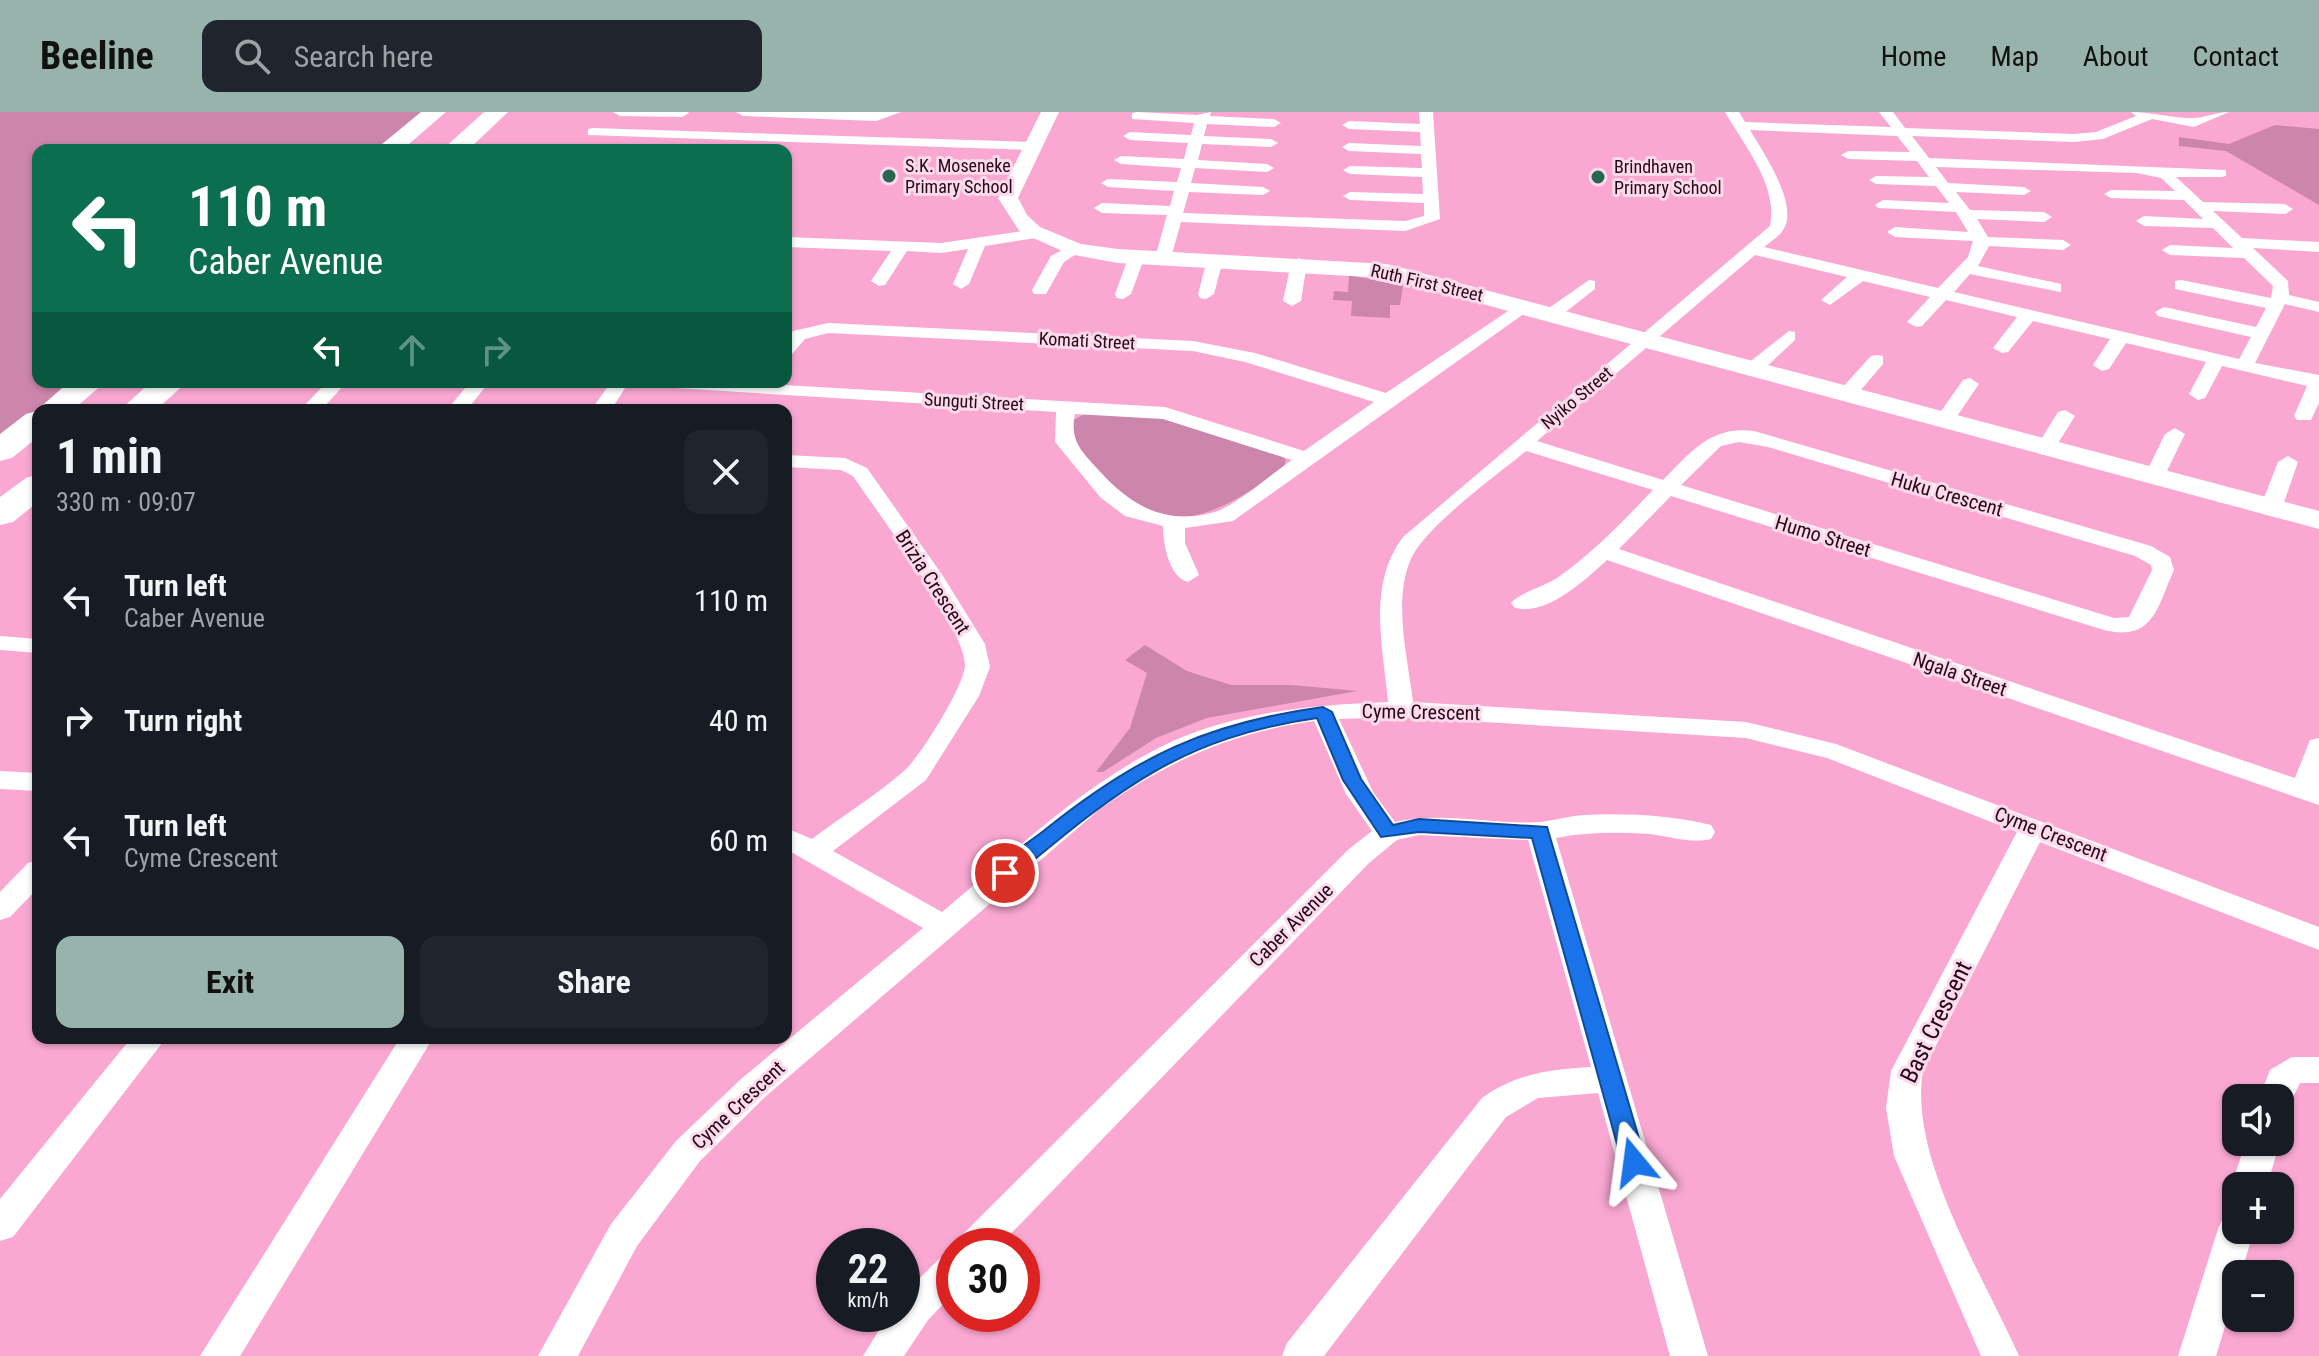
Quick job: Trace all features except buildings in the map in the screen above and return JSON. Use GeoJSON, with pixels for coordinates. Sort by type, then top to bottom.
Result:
{"type":"FeatureCollection","features":[{"type":"Feature","properties":{"kind":"highway"},"geometry":{"type":"LineString","coordinates":[[461,144],[498,112]]}},
{"type":"Feature","properties":{"kind":"highway"},"geometry":{"type":"LineString","coordinates":[[395,144],[430,116]]}},
{"type":"Feature","properties":{"kind":"highway"},"geometry":{"type":"LineString","coordinates":[[61,404],[81,388]]}},
{"type":"Feature","properties":{"kind":"highway"},"geometry":{"type":"LineString","coordinates":[[144,404],[164,388]]}},
{"type":"Feature","properties":{"kind":"highway"},"geometry":{"type":"LineString","coordinates":[[0,451],[32,426]]}},
{"type":"Feature","properties":{"kind":"highway"},"geometry":{"type":"LineString","coordinates":[[0,514],[32,490]]}},
{"type":"Feature","properties":{"kind":"street"},"geometry":{"type":"LineString","coordinates":[[620,112],[682,112]]}},
{"type":"Feature","properties":{"kind":"street"},"geometry":{"type":"LineString","coordinates":[[654,144],[682,112]]}},
{"type":"Feature","properties":{"kind":"street"},"geometry":{"type":"LineString","coordinates":[[743,112],[891,114],[889,125],[894,127],[951,130]]}},
{"type":"Feature","properties":{"kind":"street","name":"Ruth First Street"},"geometry":{"type":"LineString","coordinates":[[1050,112],[1008,198],[1012,211],[1036,234],[1075,248],[1163,258],[1299,263],[1387,271],[2319,520]]}},
{"type":"Feature","properties":{"kind":"street"},"geometry":{"type":"LineString","coordinates":[[1102,208],[1405,226],[1423,223],[1432,219],[1426,112]]}},
{"type":"Feature","properties":{"kind":"street"},"geometry":{"type":"LineString","coordinates":[[1886,112],[1981,239],[1980,252],[1916,322]]}},
{"type":"Feature","properties":{"kind":"street"},"geometry":{"type":"LineString","coordinates":[[1735,119],[2056,138],[2098,136],[2143,113],[2194,123],[2222,112]]}},
{"type":"Feature","properties":{"kind":"street"},"geometry":{"type":"LineString","coordinates":[[1961,114],[1979,135]]}},
{"type":"Feature","properties":{"kind":"street"},"geometry":{"type":"LineString","coordinates":[[1137,116],[1202,116],[1274,123]]}},
{"type":"Feature","properties":{"kind":"street"},"geometry":{"type":"LineString","coordinates":[[1163,258],[1202,116]]}},
{"type":"Feature","properties":{"kind":"street"},"geometry":{"type":"LineString","coordinates":[[2036,116],[2056,138]]}},
{"type":"Feature","properties":{"kind":"street","name":"Nyiko Street"},"geometry":{"type":"LineString","coordinates":[[1401,709],[1392,589],[1396,567],[1406,546],[1421,529],[1777,228],[1782,211],[1777,194],[1735,119]]}},
{"type":"Feature","properties":{"kind":"street"},"geometry":{"type":"LineString","coordinates":[[1349,125],[1427,128]]}},
{"type":"Feature","properties":{"kind":"street"},"geometry":{"type":"LineString","coordinates":[[593,132],[1032,146]]}},
{"type":"Feature","properties":{"kind":"street"},"geometry":{"type":"LineString","coordinates":[[1130,136],[1271,143]]}},
{"type":"Feature","properties":{"kind":"street"},"geometry":{"type":"LineString","coordinates":[[1349,147],[1428,150]]}},
{"type":"Feature","properties":{"kind":"street"},"geometry":{"type":"LineString","coordinates":[[1848,155],[2221,173]]}},
{"type":"Feature","properties":{"kind":"street"},"geometry":{"type":"LineString","coordinates":[[1121,160],[1267,168]]}},
{"type":"Feature","properties":{"kind":"street"},"geometry":{"type":"LineString","coordinates":[[1350,170],[1429,173]]}},
{"type":"Feature","properties":{"kind":"street"},"geometry":{"type":"LineString","coordinates":[[2160,172],[2279,279],[2278,302],[2245,365]]}},
{"type":"Feature","properties":{"kind":"street"},"geometry":{"type":"LineString","coordinates":[[1876,180],[2024,191]]}},
{"type":"Feature","properties":{"kind":"street"},"geometry":{"type":"LineString","coordinates":[[1108,183],[1263,191]]}},
{"type":"Feature","properties":{"kind":"street"},"geometry":{"type":"LineString","coordinates":[[2111,194],[2285,209]]}},
{"type":"Feature","properties":{"kind":"street"},"geometry":{"type":"LineString","coordinates":[[1350,196],[1431,199]]}},
{"type":"Feature","properties":{"kind":"street"},"geometry":{"type":"LineString","coordinates":[[1883,205],[2044,217]]}},
{"type":"Feature","properties":{"kind":"street"},"geometry":{"type":"LineString","coordinates":[[2144,221],[2221,224]]}},
{"type":"Feature","properties":{"kind":"street"},"geometry":{"type":"LineString","coordinates":[[1895,232],[2063,245]]}},
{"type":"Feature","properties":{"kind":"street"},"geometry":{"type":"LineString","coordinates":[[792,242],[902,247],[978,245],[1036,234]]}},
{"type":"Feature","properties":{"kind":"street"},"geometry":{"type":"LineString","coordinates":[[808,263],[825,244]]}},
{"type":"Feature","properties":{"kind":"street"},"geometry":{"type":"LineString","coordinates":[[961,284],[978,245]]}},
{"type":"Feature","properties":{"kind":"street"},"geometry":{"type":"LineString","coordinates":[[879,281],[902,247]]}},
{"type":"Feature","properties":{"kind":"street"},"geometry":{"type":"LineString","coordinates":[[2170,250],[2319,247]]}},
{"type":"Feature","properties":{"kind":"street"},"geometry":{"type":"LineString","coordinates":[[1040,290],[1057,259],[1075,248]]}},
{"type":"Feature","properties":{"kind":"street"},"geometry":{"type":"LineString","coordinates":[[1754,250],[2319,382],[2304,416]]}},
{"type":"Feature","properties":{"kind":"street"},"geometry":{"type":"LineString","coordinates":[[1123,294],[1137,256]]}},
{"type":"Feature","properties":{"kind":"street"},"geometry":{"type":"LineString","coordinates":[[1206,294],[1215,260]]}},
{"type":"Feature","properties":{"kind":"street"},"geometry":{"type":"LineString","coordinates":[[1292,301],[1299,263]]}},
{"type":"Feature","properties":{"kind":"street"},"geometry":{"type":"LineString","coordinates":[[1967,268],[2055,288]]}},
{"type":"Feature","properties":{"kind":"street"},"geometry":{"type":"LineString","coordinates":[[1830,300],[1859,275]]}},
{"type":"Feature","properties":{"kind":"street"},"geometry":{"type":"LineString","coordinates":[[1552,314],[1589,285]]}},
{"type":"Feature","properties":{"kind":"street"},"geometry":{"type":"LineString","coordinates":[[2181,285],[2319,307]]}},
{"type":"Feature","properties":{"kind":"street"},"geometry":{"type":"LineString","coordinates":[[1067,407],[1061,425],[1063,442],[1120,505],[1141,514],[1174,520],[1225,516],[1523,306]]}},
{"type":"Feature","properties":{"kind":"street"},"geometry":{"type":"LineString","coordinates":[[2164,312],[2261,334]]}},
{"type":"Feature","properties":{"kind":"street"},"geometry":{"type":"LineString","coordinates":[[2002,348],[2028,315]]}},
{"type":"Feature","properties":{"kind":"street","name":"Komati Street"},"geometry":{"type":"LineString","coordinates":[[792,343],[799,335],[828,328],[1193,346],[1249,357],[1388,400]]}},
{"type":"Feature","properties":{"kind":"street"},"geometry":{"type":"LineString","coordinates":[[1754,368],[1789,336]]}},
{"type":"Feature","properties":{"kind":"street"},"geometry":{"type":"LineString","coordinates":[[2102,365],[2121,336]]}},
{"type":"Feature","properties":{"kind":"street"},"geometry":{"type":"LineString","coordinates":[[2198,394],[2217,358]]}},
{"type":"Feature","properties":{"kind":"street"},"geometry":{"type":"LineString","coordinates":[[1847,394],[1877,360]]}},
{"type":"Feature","properties":{"kind":"street"},"geometry":{"type":"LineString","coordinates":[[1944,421],[1970,384]]}},
{"type":"Feature","properties":{"kind":"street"},"geometry":{"type":"LineString","coordinates":[[316,404],[332,388]]}},
{"type":"Feature","properties":{"kind":"street"},"geometry":{"type":"LineString","coordinates":[[462,404],[475,388]]}},
{"type":"Feature","properties":{"kind":"street","name":"Sunguti Street"},"geometry":{"type":"LineString","coordinates":[[791,388],[1179,416],[1307,458]]}},
{"type":"Feature","properties":{"kind":"street"},"geometry":{"type":"LineString","coordinates":[[2045,449],[2065,416]]}},
{"type":"Feature","properties":{"kind":"street"},"geometry":{"type":"LineString","coordinates":[[2154,477],[2175,434]]}},
{"type":"Feature","properties":{"kind":"street","name":"Huku Crescent"},"geometry":{"type":"LineString","coordinates":[[1668,487],[1717,440],[1758,438],[2143,551],[2162,562],[2163,570],[2140,619],[2124,626]]}},
{"type":"Feature","properties":{"kind":"street","name":"Humo Street"},"geometry":{"type":"LineString","coordinates":[[1522,443],[2097,621],[2124,626]]}},
{"type":"Feature","properties":{"kind":"street","name":"Brizia Crescent"},"geometry":{"type":"LineString","coordinates":[[792,461],[845,464],[860,472],[965,630],[973,644],[978,667],[966,696],[917,774],[812,853]]}},
{"type":"Feature","properties":{"kind":"street"},"geometry":{"type":"LineString","coordinates":[[2271,508],[2288,462]]}},
{"type":"Feature","properties":{"kind":"street"},"geometry":{"type":"LineString","coordinates":[[1523,603],[1561,589],[1668,487]]}},
{"type":"Feature","properties":{"kind":"street"},"geometry":{"type":"LineString","coordinates":[[1174,520],[1174,543],[1188,575]]}},
{"type":"Feature","properties":{"kind":"street","name":"Ngala Street"},"geometry":{"type":"LineString","coordinates":[[1602,551],[2311,793]]}},
{"type":"Feature","properties":{"kind":"street"},"geometry":{"type":"LineString","coordinates":[[0,643],[32,646]]}},
{"type":"Feature","properties":{"kind":"street","name":"Cyme Crescent"},"geometry":{"type":"LineString","coordinates":[[557,1356],[624,1235],[688,1151],[753,1088],[942,925],[1090,803],[1135,772],[1222,732],[1266,720],[1323,712],[1401,709],[1710,726],[1758,732],[1836,752],[2319,939]]}},
{"type":"Feature","properties":{"kind":"street"},"geometry":{"type":"LineString","coordinates":[[1323,712],[1360,794],[1388,833],[1419,826],[1540,831],[1582,824],[1670,826],[1701,832]]}},
{"type":"Feature","properties":{"kind":"street"},"geometry":{"type":"LineString","coordinates":[[2311,793],[2319,746]]}},
{"type":"Feature","properties":{"kind":"street"},"geometry":{"type":"LineString","coordinates":[[0,780],[32,782]]}},
{"type":"Feature","properties":{"kind":"street","name":"Bast Crescent"},"geometry":{"type":"LineString","coordinates":[[2000,1356],[1916,1169],[1907,1143],[1902,1094],[1907,1071],[2034,827]]}},
{"type":"Feature","properties":{"kind":"street"},"geometry":{"type":"LineString","coordinates":[[1540,831],[1689,1356]]}},
{"type":"Feature","properties":{"kind":"street","name":"Caber Avenue"},"geometry":{"type":"LineString","coordinates":[[993,1228],[1348,867],[1388,833]]}},
{"type":"Feature","properties":{"kind":"street"},"geometry":{"type":"LineString","coordinates":[[792,841],[942,925]]}},
{"type":"Feature","properties":{"kind":"street"},"geometry":{"type":"LineString","coordinates":[[0,910],[32,876]]}},
{"type":"Feature","properties":{"kind":"street"},"geometry":{"type":"LineString","coordinates":[[0,1226],[145,1044]]}},
{"type":"Feature","properties":{"kind":"street"},"geometry":{"type":"LineString","coordinates":[[219,1356],[413,1044]]}},
{"type":"Feature","properties":{"kind":"street"},"geometry":{"type":"LineString","coordinates":[[2280,1084],[2292,1070],[2319,1070]]}},
{"type":"Feature","properties":{"kind":"street"},"geometry":{"type":"LineString","coordinates":[[1301,1356],[1479,1123],[1506,1095],[1524,1086],[1611,1079]]}},
{"type":"Feature","properties":{"kind":"street"},"geometry":{"type":"LineString","coordinates":[[2197,1356],[2231,1244]]}},
{"type":"Feature","properties":{"kind":"street"},"geometry":{"type":"LineString","coordinates":[[882,1356],[915,1308],[936,1286]]}},
{"type":"Feature","properties":{"kind":"shaded area"},"geometry":{"type":"Polygon","coordinates":[[[0,112],[423,112],[382,144],[32,144],[32,388],[65,388],[44,404],[32,404],[32,413],[0,437],[0,112]]]}},
{"type":"Feature","properties":{"kind":"shaded area"},"geometry":{"type":"Polygon","coordinates":[[[2275,125],[2319,129],[2319,205],[2226,151],[2179,146],[2179,137],[2229,144],[2275,125]]]}},
{"type":"Feature","properties":{"kind":"shaded area"},"geometry":{"type":"Polygon","coordinates":[[[1349,275],[1403,286],[1400,305],[1390,305],[1390,318],[1351,316],[1352,301],[1333,300],[1334,291],[1348,292],[1349,275]]]}},
{"type":"Feature","properties":{"kind":"shaded area"},"geometry":{"type":"Polygon","coordinates":[[[1088,412],[1172,419],[1280,454],[1286,460],[1283,469],[1234,500],[1190,516],[1169,516],[1147,510],[1124,495],[1085,454],[1077,443],[1072,421],[1088,412]]]}},
{"type":"Feature","properties":{"kind":"shaded area"},"geometry":{"type":"Polygon","coordinates":[[[1145,645],[1187,671],[1231,685],[1292,685],[1357,691],[1207,718],[1156,738],[1103,772],[1096,772],[1130,728],[1147,673],[1125,660],[1145,645]]]}},
{"type":"Feature","properties":{"kind":"place","name":"S.K. Moseneke Primary School"},"geometry":{"type":"Point","coordinates":[889,176]}},
{"type":"Feature","properties":{"kind":"place","name":"Brindhaven Primary School"},"geometry":{"type":"Point","coordinates":[1598,177]}},
{"type":"Feature","properties":{"kind":"route"},"geometry":{"type":"LineString","coordinates":[[1005,873],[1090,803],[1135,772],[1184,746],[1266,720],[1323,712],[1352,780],[1388,833],[1419,826],[1540,831],[1634,1162]]}}]}
